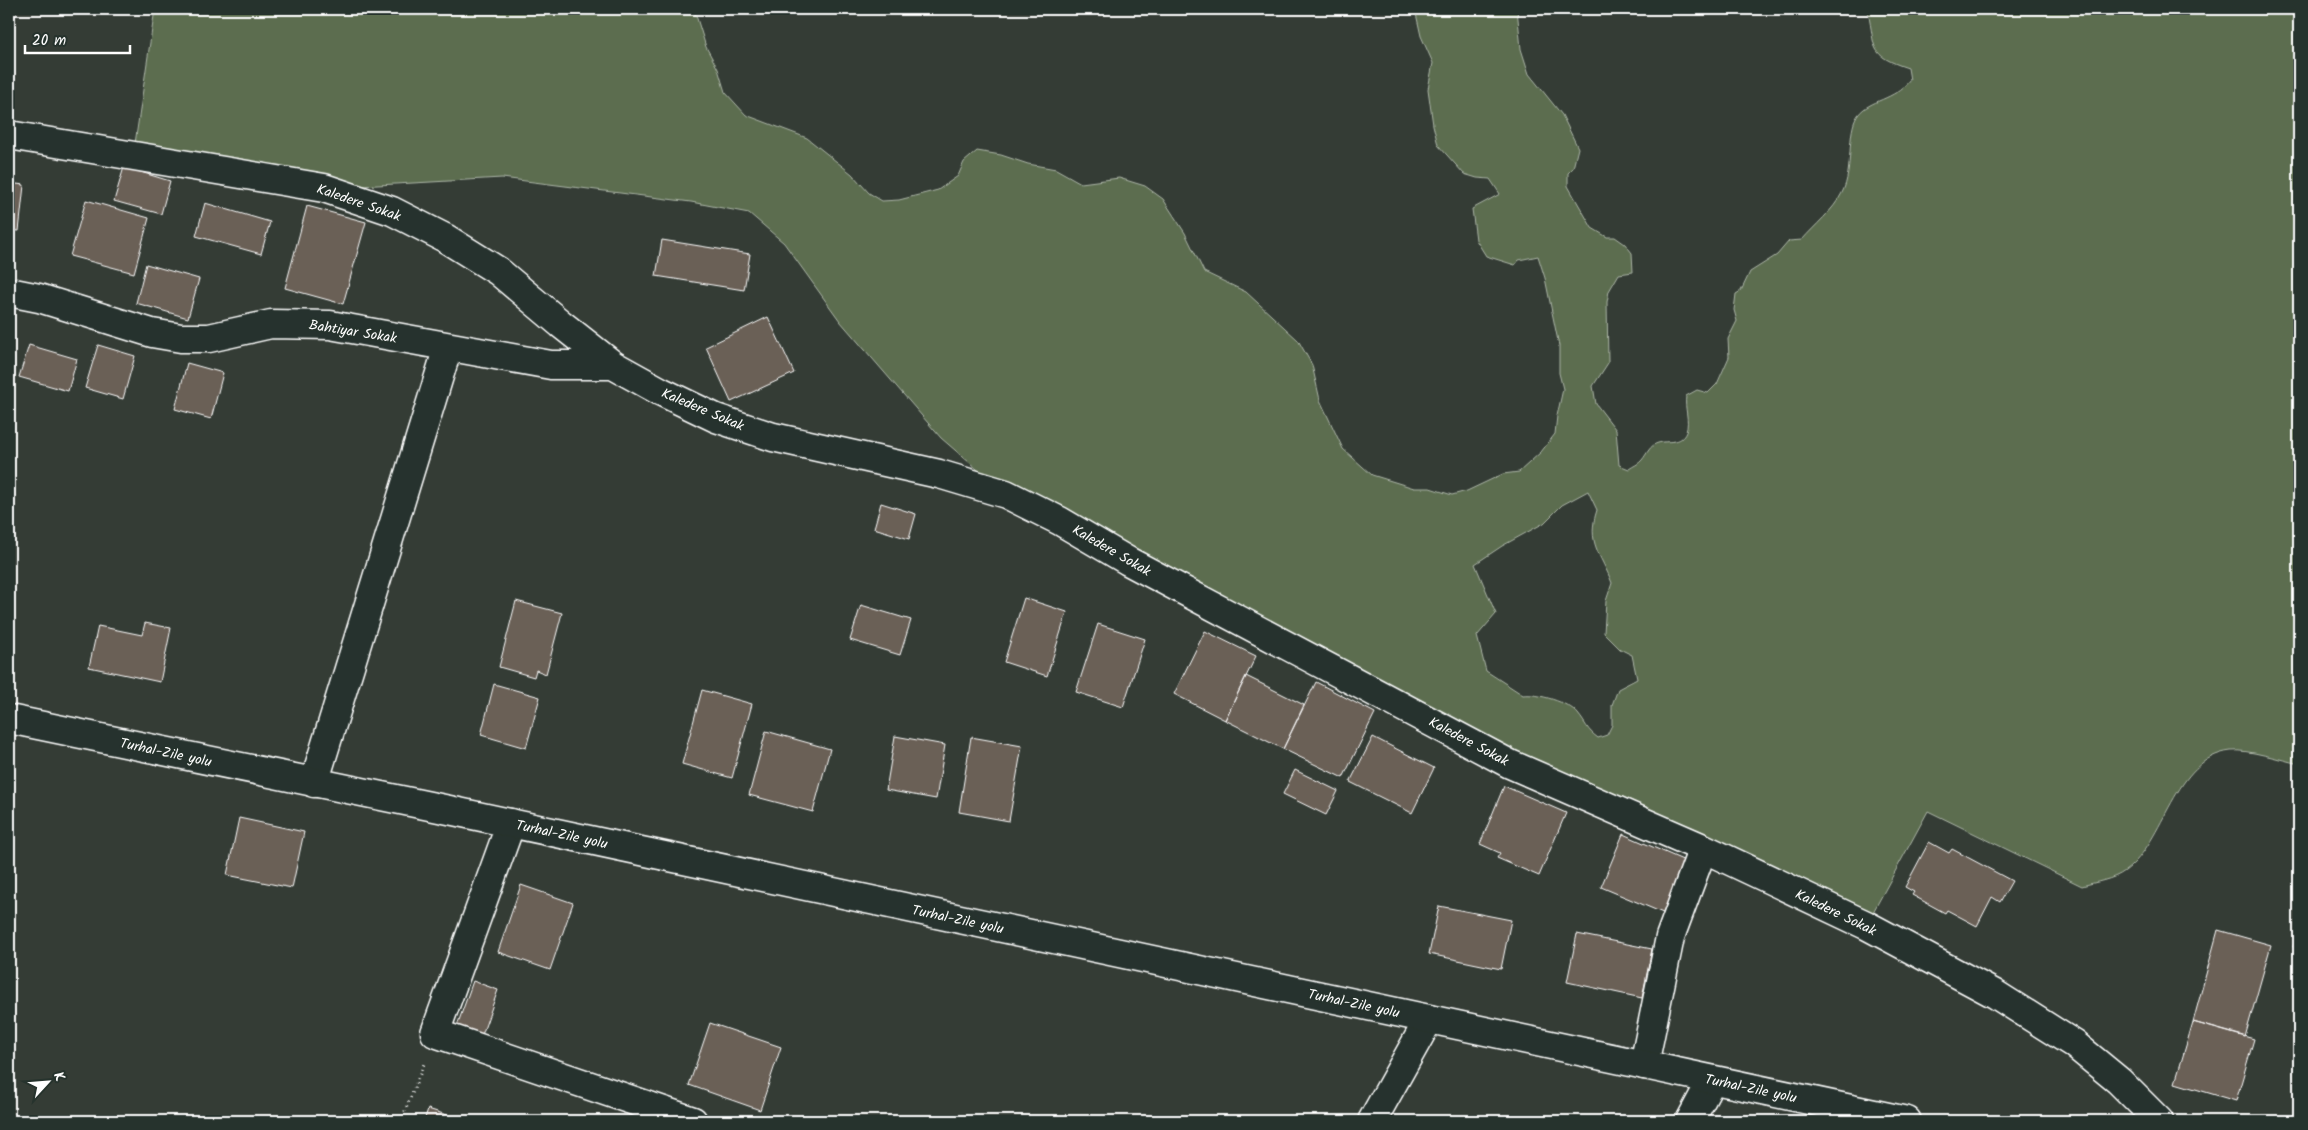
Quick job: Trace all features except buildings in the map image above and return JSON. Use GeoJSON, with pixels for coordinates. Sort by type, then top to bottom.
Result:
{"type":"FeatureCollection","features":[{"type":"Feature","properties":{"kind":"street","name":"Kaledere Sokak"},"geometry":{"type":"LineString","coordinates":[[9,135],[324,188],[392,211],[445,238],[498,271],[613,365],[660,391],[716,418],[765,435],[938,474],[1006,494],[1060,521],[1128,561],[1510,764],[1704,848],[1866,926],[1994,994],[2074,1044],[2119,1081],[2159,1121]]}},
{"type":"Feature","properties":{"kind":"street","name":"Bahtiyar Sokak"},"geometry":{"type":"LineString","coordinates":[[9,292],[40,298],[152,333],[181,338],[209,338],[271,324],[330,325],[550,365],[613,365]]}},
{"type":"Feature","properties":{"kind":"street"},"geometry":{"type":"LineString","coordinates":[[314,783],[448,347]]}},
{"type":"Feature","properties":{"kind":"street","name":"Turhal-Zile yolu"},"geometry":{"type":"LineString","coordinates":[[9,719],[511,823],[1907,1121]]}},
{"type":"Feature","properties":{"kind":"street"},"geometry":{"type":"LineString","coordinates":[[511,823],[436,1033],[694,1121]]}},
{"type":"Feature","properties":{"kind":"street"},"geometry":{"type":"LineString","coordinates":[[1644,1065],[1670,937],[1704,848]]}},
{"type":"Feature","properties":{"kind":"street"},"geometry":{"type":"LineString","coordinates":[[1372,1121],[1429,1019]]}},
{"type":"Feature","properties":{"kind":"street"},"geometry":{"type":"LineString","coordinates":[[1690,1121],[1712,1080]]}},
{"type":"Feature","properties":{"kind":"path"},"geometry":{"type":"LineString","coordinates":[[401,1121],[436,1033]]}},
{"type":"Feature","properties":{"kind":"green space"},"geometry":{"type":"Polygon","coordinates":[[[155,9],[694,9],[706,47],[718,69],[725,92],[746,115],[807,138],[852,174],[869,193],[882,201],[899,200],[938,190],[958,176],[964,162],[977,151],[1056,169],[1081,183],[1119,178],[1145,186],[1163,199],[1185,233],[1204,272],[1246,292],[1298,340],[1312,365],[1320,400],[1343,449],[1372,475],[1414,488],[1430,488],[1452,495],[1467,491],[1503,474],[1519,472],[1541,452],[1555,434],[1563,389],[1559,373],[1559,346],[1545,278],[1538,256],[1519,260],[1515,265],[1486,256],[1476,240],[1472,209],[1500,194],[1490,179],[1464,174],[1438,145],[1428,89],[1433,63],[1421,36],[1415,9],[1517,9],[1521,49],[1529,74],[1562,115],[1578,148],[1573,168],[1568,173],[1568,186],[1592,228],[1607,237],[1615,237],[1625,244],[1632,253],[1633,272],[1619,274],[1609,291],[1607,302],[1608,363],[1593,386],[1596,404],[1616,430],[1619,465],[1629,469],[1641,461],[1655,444],[1678,440],[1684,436],[1687,423],[1686,396],[1697,390],[1708,393],[1717,384],[1729,357],[1728,339],[1737,321],[1734,310],[1736,294],[1741,291],[1750,272],[1777,255],[1789,241],[1802,240],[1834,206],[1846,184],[1852,131],[1858,115],[1869,106],[1897,92],[1910,80],[1908,68],[1886,59],[1876,49],[1868,12],[1869,9],[2299,9],[2299,764],[2255,753],[2238,751],[2231,751],[2211,757],[2196,768],[2183,784],[2151,841],[2139,858],[2125,871],[2110,879],[2082,886],[1928,811],[1866,925],[1703,848],[1006,494],[941,438],[840,321],[784,243],[749,213],[691,202],[502,178],[324,188],[133,157],[155,9]],[[1588,491],[1562,505],[1544,523],[1502,546],[1475,564],[1496,614],[1477,636],[1486,671],[1523,695],[1544,697],[1568,706],[1578,714],[1598,738],[1607,735],[1612,725],[1612,705],[1618,689],[1637,679],[1632,655],[1620,649],[1604,633],[1606,601],[1612,583],[1594,540],[1594,521],[1597,510],[1588,491]]]}}]}
